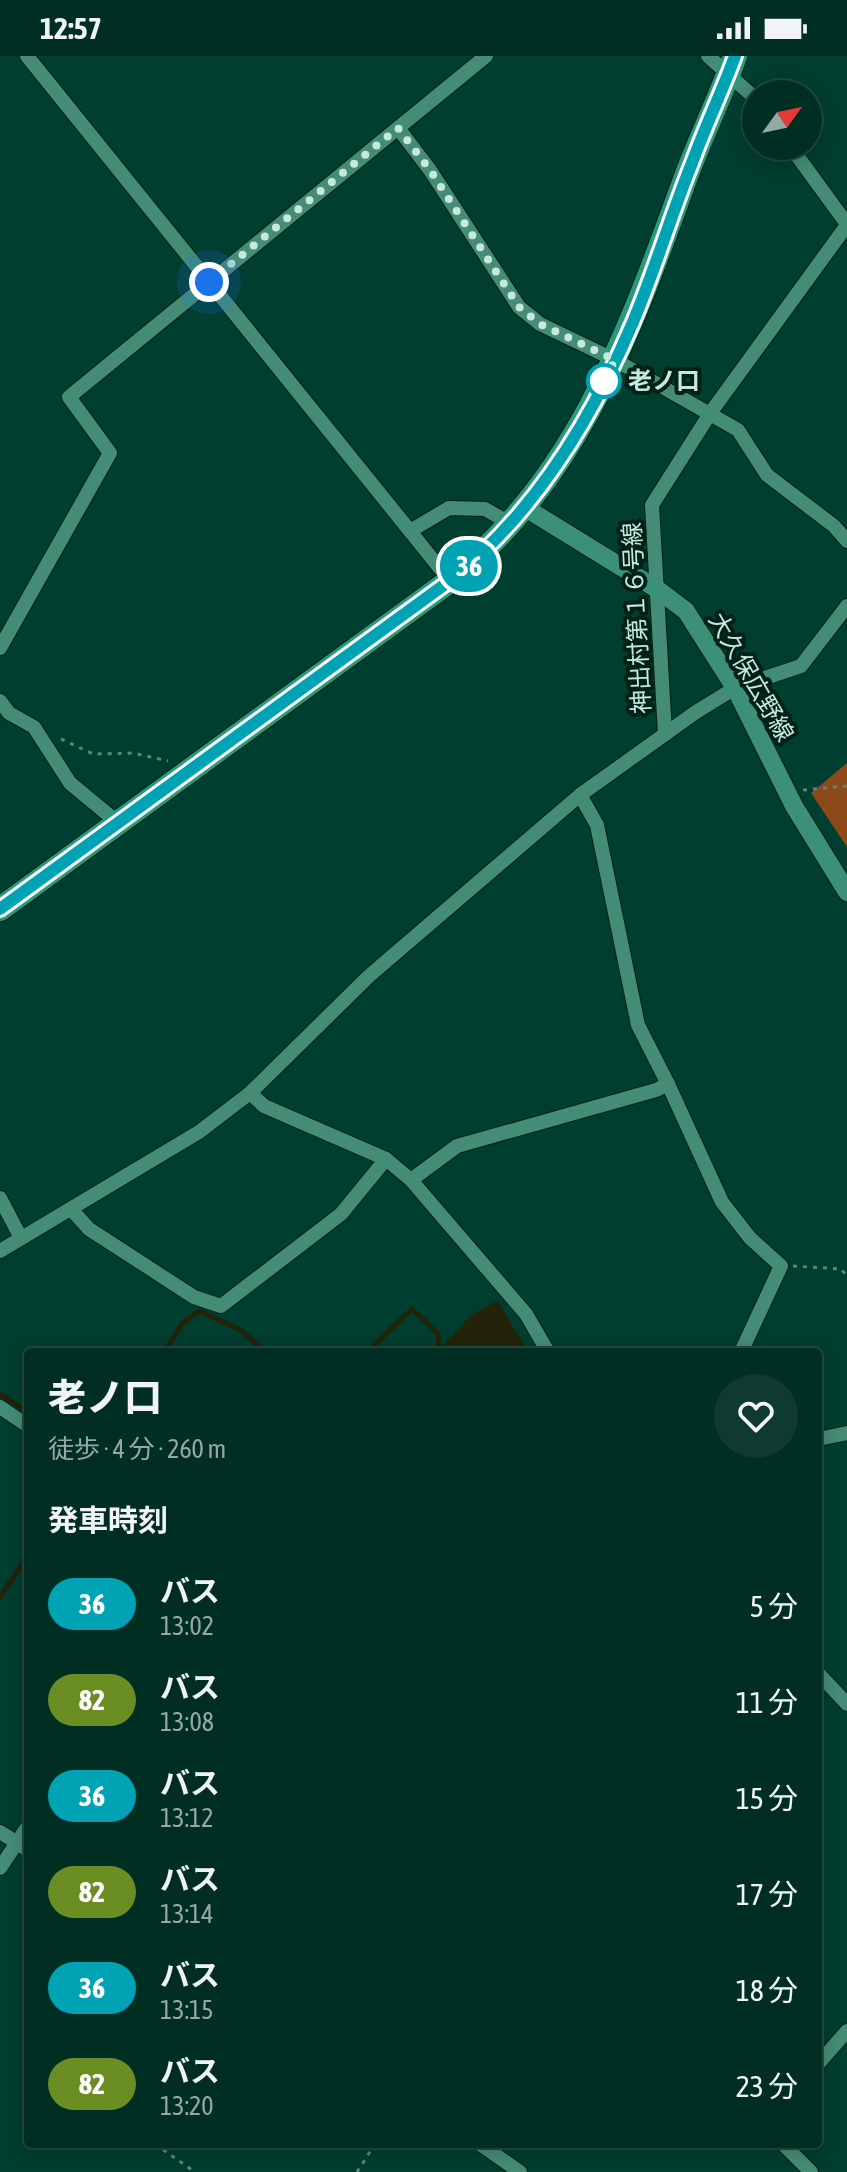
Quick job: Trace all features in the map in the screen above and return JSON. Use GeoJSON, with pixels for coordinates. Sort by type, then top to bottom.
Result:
{"type":"FeatureCollection","features":[{"type":"Feature","properties":{"kind":"highway"},"geometry":{"type":"LineString","coordinates":[[0,909],[450,581],[486,550],[517,515],[587,414],[615,360],[633,322],[692,162],[732,66]]}},
{"type":"Feature","properties":{"kind":"street"},"geometry":{"type":"LineString","coordinates":[[27,56],[450,581]]}},
{"type":"Feature","properties":{"kind":"street"},"geometry":{"type":"LineString","coordinates":[[708,56],[732,66]]}},
{"type":"Feature","properties":{"kind":"street"},"geometry":{"type":"LineString","coordinates":[[0,648],[110,453],[69,397],[480,58]]}},
{"type":"Feature","properties":{"kind":"street"},"geometry":{"type":"LineString","coordinates":[[398,128],[430,170],[519,307],[540,324],[615,360],[738,430],[767,475],[834,526],[847,541]]}},
{"type":"Feature","properties":{"kind":"street"},"geometry":{"type":"LineString","coordinates":[[800,160],[847,224]]}},
{"type":"Feature","properties":{"kind":"street","name":"神出村第１６号線"},"geometry":{"type":"LineString","coordinates":[[665,734],[652,505],[711,412],[847,224]]}},
{"type":"Feature","properties":{"kind":"street"},"geometry":{"type":"LineString","coordinates":[[410,531],[449,508],[485,509],[517,515]]}},
{"type":"Feature","properties":{"kind":"street","name":"大久保広野線"},"geometry":{"type":"LineString","coordinates":[[517,515],[657,589],[686,611],[735,688],[787,791],[847,892]]}},
{"type":"Feature","properties":{"kind":"street"},"geometry":{"type":"LineString","coordinates":[[0,1251],[199,1132],[250,1093],[369,976],[580,795],[735,688],[801,666],[847,606]]}},
{"type":"Feature","properties":{"kind":"street"},"geometry":{"type":"LineString","coordinates":[[3,712],[34,727],[70,783],[117,822]]}},
{"type":"Feature","properties":{"kind":"street"},"geometry":{"type":"LineString","coordinates":[[580,795],[597,825],[638,1025],[722,1202],[750,1238],[781,1266],[743,1348]]}},
{"type":"Feature","properties":{"kind":"street"},"geometry":{"type":"LineString","coordinates":[[411,1180],[457,1146],[668,1084]]}},
{"type":"Feature","properties":{"kind":"street"},"geometry":{"type":"LineString","coordinates":[[250,1093],[264,1106],[386,1159],[411,1180],[526,1314],[546,1348]]}},
{"type":"Feature","properties":{"kind":"street"},"geometry":{"type":"LineString","coordinates":[[71,1209],[102,1238],[194,1297],[221,1306],[341,1214],[386,1159]]}},
{"type":"Feature","properties":{"kind":"street"},"geometry":{"type":"LineString","coordinates":[[0,1198],[21,1238]]}},
{"type":"Feature","properties":{"kind":"street"},"geometry":{"type":"LineString","coordinates":[[0,1407],[24,1423]]}},
{"type":"Feature","properties":{"kind":"street"},"geometry":{"type":"LineString","coordinates":[[822,1438],[847,1433]]}},
{"type":"Feature","properties":{"kind":"street"},"geometry":{"type":"LineString","coordinates":[[822,1677],[847,1704]]}},
{"type":"Feature","properties":{"kind":"street"},"geometry":{"type":"LineString","coordinates":[[0,1832],[23,1846],[0,1868]]}},
{"type":"Feature","properties":{"kind":"street"},"geometry":{"type":"LineString","coordinates":[[822,2059],[847,2031]]}},
{"type":"Feature","properties":{"kind":"street"},"geometry":{"type":"LineString","coordinates":[[486,2148],[520,2172]]}},
{"type":"Feature","properties":{"kind":"street"},"geometry":{"type":"LineString","coordinates":[[787,2148],[811,2172]]}},
{"type":"Feature","properties":{"kind":"path"},"geometry":{"type":"LineString","coordinates":[[34,727],[93,754],[133,753],[165,758],[184,774]]}},
{"type":"Feature","properties":{"kind":"path"},"geometry":{"type":"LineString","coordinates":[[787,791],[847,786]]}},
{"type":"Feature","properties":{"kind":"path"},"geometry":{"type":"LineString","coordinates":[[781,1266],[841,1269],[847,1276]]}},
{"type":"Feature","properties":{"kind":"path"},"geometry":{"type":"LineString","coordinates":[[161,2148],[195,2172]]}},
{"type":"Feature","properties":{"kind":"path"},"geometry":{"type":"LineString","coordinates":[[357,2172],[372,2148]]}},
{"type":"Feature","properties":{"kind":"shaded area"},"geometry":{"type":"Polygon","coordinates":[[[847,763],[847,847],[811,793],[847,763]]]}},
{"type":"Feature","properties":{"kind":"shaded area"},"geometry":{"type":"Polygon","coordinates":[[[498,1301],[526,1348],[441,1348],[471,1315],[498,1301]]]}},
{"type":"Feature","properties":{"kind":"waterway"},"geometry":{"type":"LineString","coordinates":[[371,1348],[412,1309],[438,1334],[439,1348]]}},
{"type":"Feature","properties":{"kind":"waterway"},"geometry":{"type":"LineString","coordinates":[[167,1348],[183,1323],[199,1311],[239,1329],[261,1348]]}},
{"type":"Feature","properties":{"kind":"waterway"},"geometry":{"type":"LineString","coordinates":[[0,1394],[24,1409]]}},
{"type":"Feature","properties":{"kind":"waterway"},"geometry":{"type":"LineString","coordinates":[[0,1597],[24,1561]]}},
{"type":"Feature","properties":{"kind":"bus line","name":"36"},"geometry":{"type":"LineString","coordinates":[[0,909],[463,571],[511,524],[558,461],[615,360],[633,322],[735,56]]}},
{"type":"Feature","properties":{"kind":"place","name":"老ノ口"},"geometry":{"type":"Point","coordinates":[604,381]}},
{"type":"Feature","properties":{"kind":"route"},"geometry":{"type":"LineString","coordinates":[[209,282],[398,128],[430,170],[519,307],[540,324],[615,360],[604,381]]}}]}
